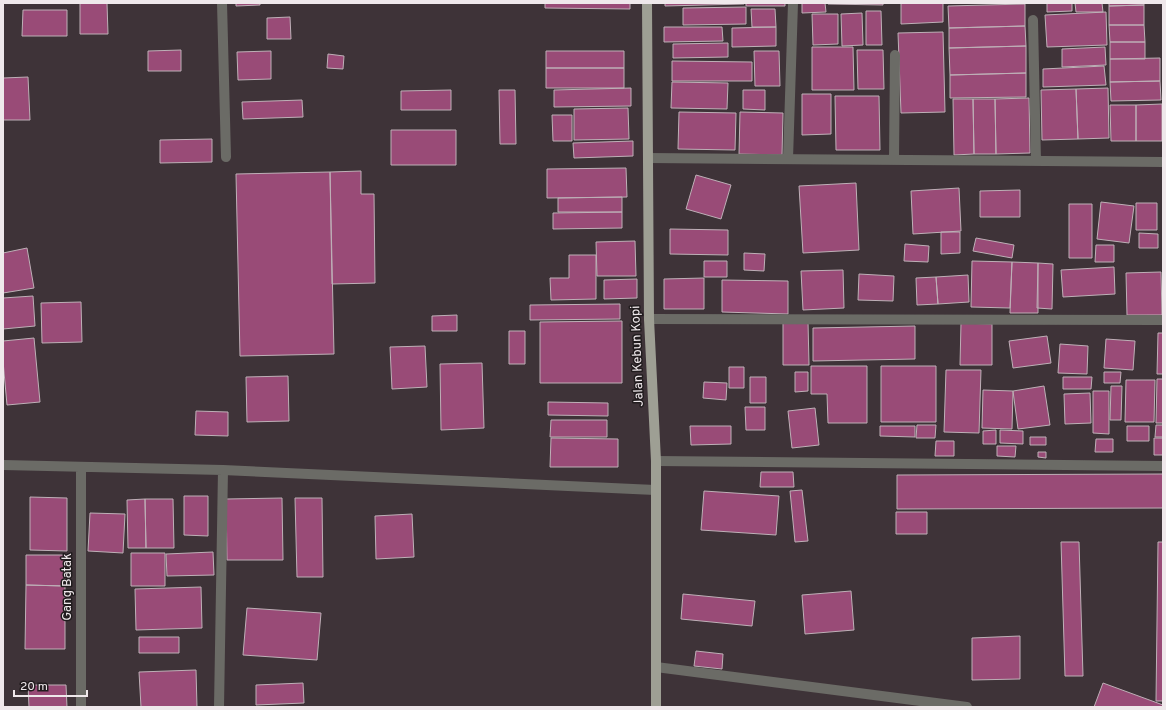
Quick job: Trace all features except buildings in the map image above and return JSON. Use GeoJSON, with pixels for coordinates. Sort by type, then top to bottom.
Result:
{"type":"FeatureCollection","features":[{"type":"Feature","properties":{"kind":"main road","name":"Jalan Kebun Kopi"},"geometry":{"type":"LineString","coordinates":[[647,3],[649,319],[656,461],[656,707]]}},
{"type":"Feature","properties":{"kind":"street"},"geometry":{"type":"LineString","coordinates":[[222,3],[226,157]]}},
{"type":"Feature","properties":{"kind":"street"},"geometry":{"type":"LineString","coordinates":[[788,159],[793,3]]}},
{"type":"Feature","properties":{"kind":"street"},"geometry":{"type":"LineString","coordinates":[[1033,20],[1036,161]]}},
{"type":"Feature","properties":{"kind":"street"},"geometry":{"type":"LineString","coordinates":[[894,159],[895,55]]}},
{"type":"Feature","properties":{"kind":"street"},"geometry":{"type":"LineString","coordinates":[[648,158],[1163,162]]}},
{"type":"Feature","properties":{"kind":"street"},"geometry":{"type":"LineString","coordinates":[[649,319],[1163,320]]}},
{"type":"Feature","properties":{"kind":"street"},"geometry":{"type":"LineString","coordinates":[[656,461],[1163,466]]}},
{"type":"Feature","properties":{"kind":"street"},"geometry":{"type":"LineString","coordinates":[[3,465],[223,470],[655,490]]}},
{"type":"Feature","properties":{"kind":"street","name":"Gang Batak"},"geometry":{"type":"LineString","coordinates":[[81,467],[81,707]]}},
{"type":"Feature","properties":{"kind":"street"},"geometry":{"type":"LineString","coordinates":[[219,707],[223,470]]}},
{"type":"Feature","properties":{"kind":"street"},"geometry":{"type":"LineString","coordinates":[[656,667],[967,707]]}}]}
